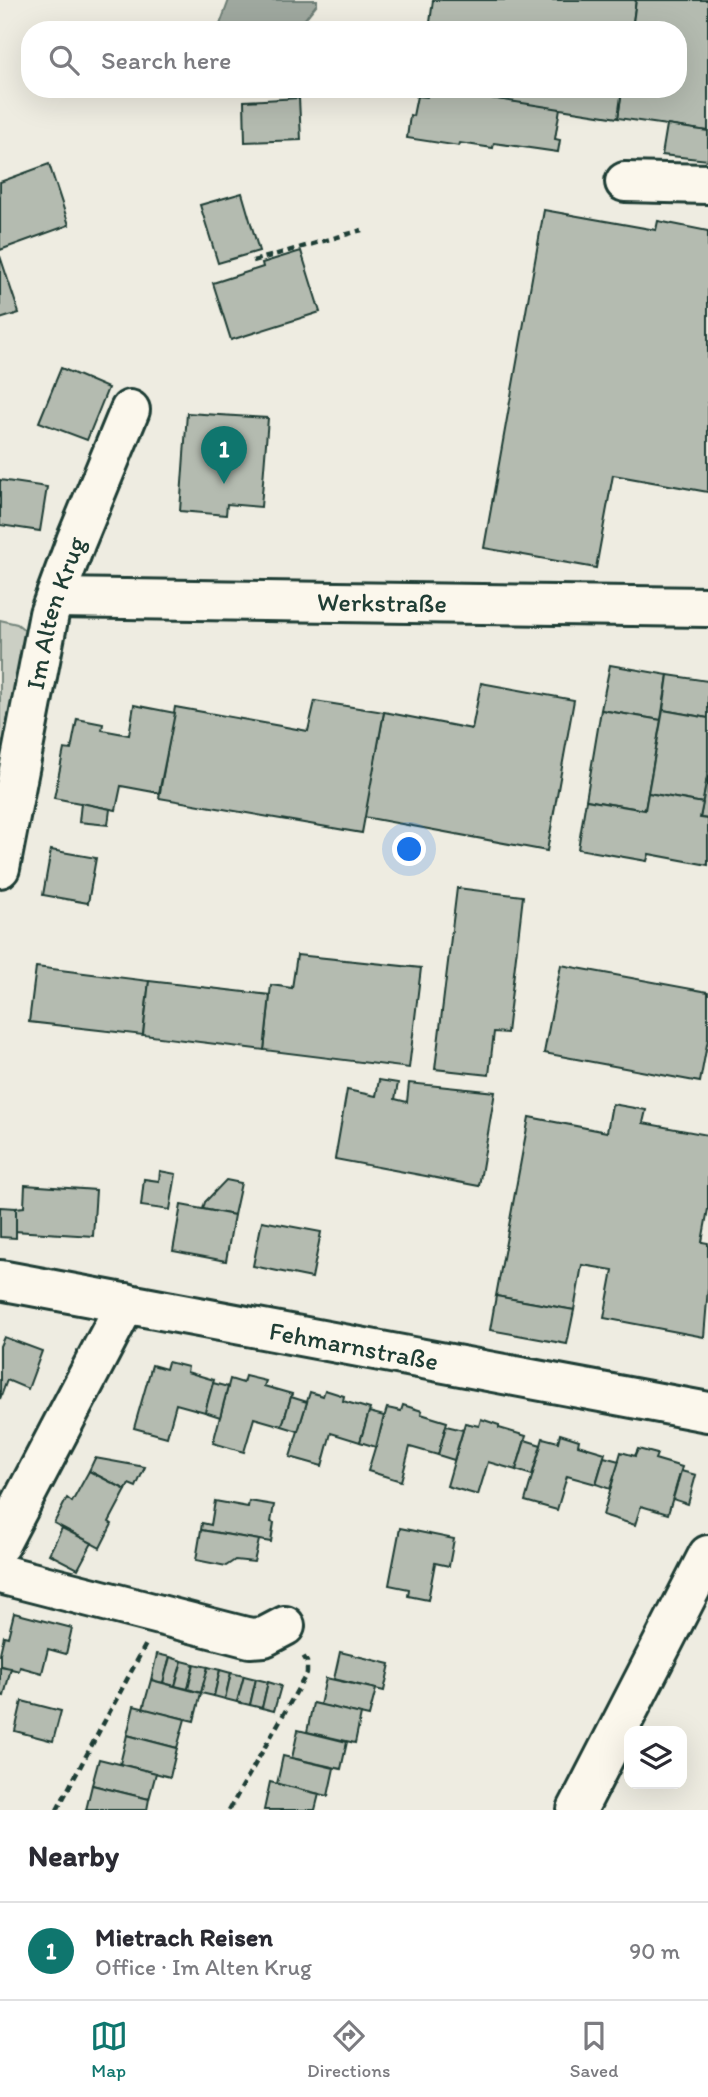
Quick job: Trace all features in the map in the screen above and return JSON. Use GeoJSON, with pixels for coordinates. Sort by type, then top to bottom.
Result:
{"type":"FeatureCollection","features":[{"type":"Feature","properties":{"kind":"street"},"geometry":{"type":"LineString","coordinates":[[625,182],[708,184]]}},
{"type":"Feature","properties":{"kind":"street","name":"Im Alten Krug"},"geometry":{"type":"LineString","coordinates":[[0,868],[38,669],[55,598],[130,410]]}},
{"type":"Feature","properties":{"kind":"street","name":"Werkstraße"},"geometry":{"type":"LineString","coordinates":[[55,598],[708,607]]}},
{"type":"Feature","properties":{"kind":"street","name":"Fehmarnstraße"},"geometry":{"type":"LineString","coordinates":[[0,1280],[708,1412]]}},
{"type":"Feature","properties":{"kind":"street"},"geometry":{"type":"LineString","coordinates":[[0,1544],[126,1303]]}},
{"type":"Feature","properties":{"kind":"street"},"geometry":{"type":"LineString","coordinates":[[578,1810],[708,1555]]}},
{"type":"Feature","properties":{"kind":"street"},"geometry":{"type":"LineString","coordinates":[[0,1574],[250,1638],[264,1637],[285,1626]]}},
{"type":"Feature","properties":{"kind":"path"},"geometry":{"type":"LineString","coordinates":[[253,261],[362,230]]}},
{"type":"Feature","properties":{"kind":"path"},"geometry":{"type":"LineString","coordinates":[[57,1810],[161,1615]]}},
{"type":"Feature","properties":{"kind":"path"},"geometry":{"type":"LineString","coordinates":[[229,1810],[307,1672],[307,1662],[285,1626]]}},
{"type":"Feature","properties":{"kind":"shaded area"},"geometry":{"type":"Polygon","coordinates":[[[229,0],[317,0],[317,4],[303,21],[221,21],[229,0]]]}},
{"type":"Feature","properties":{"kind":"shaded area"},"geometry":{"type":"Polygon","coordinates":[[[0,620],[17,624],[30,634],[0,793],[0,620]]]}},
{"type":"Feature","properties":{"kind":"building"},"geometry":{"type":"Polygon","coordinates":[[[433,0],[636,0],[633,21],[430,21],[433,0]]]}},
{"type":"Feature","properties":{"kind":"building"},"geometry":{"type":"Polygon","coordinates":[[[636,0],[708,0],[708,131],[618,118],[621,98],[687,98],[687,21],[633,21],[636,0]]]}},
{"type":"Feature","properties":{"kind":"building"},"geometry":{"type":"Polygon","coordinates":[[[299,98],[301,140],[245,142],[244,101],[299,98]]]}},
{"type":"Feature","properties":{"kind":"building"},"geometry":{"type":"Polygon","coordinates":[[[417,98],[491,98],[560,108],[555,139],[560,140],[558,152],[494,143],[493,148],[460,143],[459,146],[407,138],[410,115],[413,116],[417,98]]]}},
{"type":"Feature","properties":{"kind":"building"},"geometry":{"type":"Polygon","coordinates":[[[491,98],[621,98],[618,118],[491,98]]]}},
{"type":"Feature","properties":{"kind":"building"},"geometry":{"type":"Polygon","coordinates":[[[667,125],[708,131],[708,160],[662,155],[667,125]]]}},
{"type":"Feature","properties":{"kind":"building"},"geometry":{"type":"Polygon","coordinates":[[[49,164],[69,225],[0,250],[0,182],[49,164]]]}},
{"type":"Feature","properties":{"kind":"building"},"geometry":{"type":"Polygon","coordinates":[[[242,193],[259,251],[218,263],[200,205],[242,193]]]}},
{"type":"Feature","properties":{"kind":"building"},"geometry":{"type":"Polygon","coordinates":[[[544,210],[656,230],[658,221],[708,231],[708,492],[613,475],[596,568],[484,548],[544,210]]]}},
{"type":"Feature","properties":{"kind":"building"},"geometry":{"type":"Polygon","coordinates":[[[301,251],[320,312],[231,340],[213,283],[301,251]]]}},
{"type":"Feature","properties":{"kind":"building"},"geometry":{"type":"Polygon","coordinates":[[[0,256],[19,313],[0,319],[0,256]]]}},
{"type":"Feature","properties":{"kind":"building"},"geometry":{"type":"Polygon","coordinates":[[[61,368],[108,388],[87,440],[39,422],[61,368]]]}},
{"type":"Feature","properties":{"kind":"building"},"geometry":{"type":"Polygon","coordinates":[[[187,413],[268,418],[261,507],[227,504],[226,515],[180,511],[187,413]]]}},
{"type":"Feature","properties":{"kind":"building"},"geometry":{"type":"Polygon","coordinates":[[[0,480],[47,487],[40,531],[0,525],[0,480]]]}},
{"type":"Feature","properties":{"kind":"building"},"geometry":{"type":"Polygon","coordinates":[[[610,665],[668,675],[661,720],[601,710],[610,665]]]}},
{"type":"Feature","properties":{"kind":"building"},"geometry":{"type":"Polygon","coordinates":[[[668,675],[708,681],[708,718],[663,710],[668,675]]]}},
{"type":"Feature","properties":{"kind":"building"},"geometry":{"type":"Polygon","coordinates":[[[481,683],[574,700],[547,851],[364,817],[384,712],[472,729],[481,683]]]}},
{"type":"Feature","properties":{"kind":"building"},"geometry":{"type":"Polygon","coordinates":[[[315,701],[384,712],[362,833],[159,798],[175,707],[308,731],[315,701]]]}},
{"type":"Feature","properties":{"kind":"building"},"geometry":{"type":"Polygon","coordinates":[[[134,705],[175,713],[159,793],[121,786],[116,810],[54,798],[64,749],[71,750],[77,719],[103,724],[102,730],[129,735],[134,705]]]}},
{"type":"Feature","properties":{"kind":"building"},"geometry":{"type":"Polygon","coordinates":[[[601,710],[661,720],[645,810],[586,800],[601,710]]]}},
{"type":"Feature","properties":{"kind":"building"},"geometry":{"type":"Polygon","coordinates":[[[663,710],[708,718],[708,771],[703,803],[648,793],[663,710]]]}},
{"type":"Feature","properties":{"kind":"building"},"geometry":{"type":"Polygon","coordinates":[[[708,771],[708,819],[700,818],[708,771]]]}},
{"type":"Feature","properties":{"kind":"building"},"geometry":{"type":"Polygon","coordinates":[[[648,793],[703,803],[700,818],[708,819],[708,865],[649,854],[647,861],[578,849],[586,800],[645,810],[648,793]]]}},
{"type":"Feature","properties":{"kind":"building"},"geometry":{"type":"Polygon","coordinates":[[[81,803],[110,809],[108,825],[79,822],[81,803]]]}},
{"type":"Feature","properties":{"kind":"building"},"geometry":{"type":"Polygon","coordinates":[[[51,850],[96,858],[88,903],[43,895],[51,850]]]}},
{"type":"Feature","properties":{"kind":"building"},"geometry":{"type":"Polygon","coordinates":[[[457,888],[523,896],[507,1033],[494,1032],[489,1075],[435,1069],[457,888]]]}},
{"type":"Feature","properties":{"kind":"building"},"geometry":{"type":"Polygon","coordinates":[[[297,955],[421,968],[409,1068],[264,1050],[271,985],[292,988],[297,955]]]}},
{"type":"Feature","properties":{"kind":"building"},"geometry":{"type":"Polygon","coordinates":[[[561,965],[708,992],[708,1039],[700,1082],[544,1053],[561,965]]]}},
{"type":"Feature","properties":{"kind":"building"},"geometry":{"type":"Polygon","coordinates":[[[36,967],[149,981],[143,1035],[29,1022],[36,967]]]}},
{"type":"Feature","properties":{"kind":"building"},"geometry":{"type":"Polygon","coordinates":[[[149,981],[270,995],[264,1050],[143,1035],[149,981]]]}},
{"type":"Feature","properties":{"kind":"building"},"geometry":{"type":"Polygon","coordinates":[[[379,1080],[398,1083],[395,1099],[407,1102],[409,1083],[495,1092],[479,1186],[335,1159],[347,1090],[376,1096],[379,1080]]]}},
{"type":"Feature","properties":{"kind":"building"},"geometry":{"type":"Polygon","coordinates":[[[612,1104],[646,1110],[643,1123],[708,1135],[708,1209],[702,1242],[708,1243],[704,1337],[604,1318],[613,1270],[582,1265],[574,1310],[496,1296],[529,1117],[607,1132],[612,1104]]]}},
{"type":"Feature","properties":{"kind":"building"},"geometry":{"type":"Polygon","coordinates":[[[160,1171],[176,1174],[170,1210],[141,1206],[144,1179],[159,1181],[160,1171]]]}},
{"type":"Feature","properties":{"kind":"building"},"geometry":{"type":"Polygon","coordinates":[[[226,1180],[241,1183],[234,1215],[203,1209],[205,1202],[226,1180]]]}},
{"type":"Feature","properties":{"kind":"building"},"geometry":{"type":"Polygon","coordinates":[[[25,1185],[96,1190],[93,1236],[14,1231],[16,1208],[24,1207],[25,1185]]]}},
{"type":"Feature","properties":{"kind":"building"},"geometry":{"type":"Polygon","coordinates":[[[181,1205],[234,1215],[226,1261],[173,1251],[181,1205]]]}},
{"type":"Feature","properties":{"kind":"building"},"geometry":{"type":"Polygon","coordinates":[[[0,1207],[16,1208],[16,1238],[0,1237],[0,1207]]]}},
{"type":"Feature","properties":{"kind":"building"},"geometry":{"type":"Polygon","coordinates":[[[262,1221],[321,1232],[312,1278],[253,1266],[262,1221]]]}},
{"type":"Feature","properties":{"kind":"building"},"geometry":{"type":"Polygon","coordinates":[[[496,1296],[574,1310],[567,1344],[490,1330],[496,1296]]]}},
{"type":"Feature","properties":{"kind":"building"},"geometry":{"type":"Polygon","coordinates":[[[4,1337],[42,1351],[28,1389],[7,1380],[0,1399],[0,1346],[4,1337]]]}},
{"type":"Feature","properties":{"kind":"building"},"geometry":{"type":"Polygon","coordinates":[[[168,1362],[188,1367],[187,1372],[214,1380],[205,1412],[176,1404],[167,1437],[134,1428],[152,1365],[166,1369],[168,1362]]]}},
{"type":"Feature","properties":{"kind":"building"},"geometry":{"type":"Polygon","coordinates":[[[245,1376],[266,1381],[264,1386],[292,1394],[282,1426],[254,1418],[244,1452],[213,1443],[230,1379],[243,1383],[245,1376]]]}},
{"type":"Feature","properties":{"kind":"building"},"geometry":{"type":"Polygon","coordinates":[[[213,1383],[228,1387],[220,1417],[205,1412],[213,1383]]]}},
{"type":"Feature","properties":{"kind":"building"},"geometry":{"type":"Polygon","coordinates":[[[325,1390],[344,1396],[343,1401],[370,1409],[360,1442],[331,1433],[322,1466],[290,1457],[310,1392],[323,1396],[325,1390]]]}},
{"type":"Feature","properties":{"kind":"building"},"geometry":{"type":"Polygon","coordinates":[[[291,1397],[307,1402],[298,1431],[282,1426],[291,1397]]]}},
{"type":"Feature","properties":{"kind":"building"},"geometry":{"type":"Polygon","coordinates":[[[403,1405],[447,1422],[438,1455],[410,1447],[401,1481],[368,1471],[387,1408],[401,1411],[403,1405]]]}},
{"type":"Feature","properties":{"kind":"building"},"geometry":{"type":"Polygon","coordinates":[[[369,1412],[384,1416],[376,1447],[360,1442],[369,1412]]]}},
{"type":"Feature","properties":{"kind":"building"},"geometry":{"type":"Polygon","coordinates":[[[481,1419],[526,1436],[516,1470],[488,1462],[478,1495],[447,1486],[465,1423],[479,1426],[481,1419]]]}},
{"type":"Feature","properties":{"kind":"building"},"geometry":{"type":"Polygon","coordinates":[[[446,1426],[463,1430],[454,1460],[438,1455],[446,1426]]]}},
{"type":"Feature","properties":{"kind":"building"},"geometry":{"type":"Polygon","coordinates":[[[560,1434],[579,1440],[578,1445],[605,1453],[596,1484],[567,1476],[557,1510],[525,1501],[543,1438],[558,1442],[560,1434]]]}},
{"type":"Feature","properties":{"kind":"building"},"geometry":{"type":"Polygon","coordinates":[[[525,1440],[541,1445],[532,1475],[516,1470],[525,1440]]]}},
{"type":"Feature","properties":{"kind":"building"},"geometry":{"type":"Polygon","coordinates":[[[638,1449],[657,1454],[655,1459],[682,1467],[668,1514],[641,1506],[635,1525],[603,1515],[621,1452],[635,1456],[638,1449]]]}},
{"type":"Feature","properties":{"kind":"building"},"geometry":{"type":"Polygon","coordinates":[[[604,1457],[619,1461],[610,1489],[596,1484],[604,1457]]]}},
{"type":"Feature","properties":{"kind":"building"},"geometry":{"type":"Polygon","coordinates":[[[95,1458],[145,1467],[136,1487],[129,1484],[126,1490],[89,1471],[95,1458]]]}},
{"type":"Feature","properties":{"kind":"building"},"geometry":{"type":"Polygon","coordinates":[[[89,1471],[126,1490],[109,1522],[112,1524],[100,1548],[54,1523],[67,1498],[72,1502],[89,1471]]]}},
{"type":"Feature","properties":{"kind":"building"},"geometry":{"type":"Polygon","coordinates":[[[681,1471],[696,1475],[688,1504],[673,1499],[681,1471]]]}},
{"type":"Feature","properties":{"kind":"building"},"geometry":{"type":"Polygon","coordinates":[[[215,1501],[248,1507],[249,1501],[274,1505],[271,1542],[201,1530],[202,1523],[211,1525],[215,1501]]]}},
{"type":"Feature","properties":{"kind":"building"},"geometry":{"type":"Polygon","coordinates":[[[62,1528],[92,1543],[78,1569],[49,1554],[62,1528]]]}},
{"type":"Feature","properties":{"kind":"building"},"geometry":{"type":"Polygon","coordinates":[[[400,1528],[454,1539],[449,1566],[435,1563],[428,1600],[408,1596],[409,1589],[389,1585],[400,1528]]]}},
{"type":"Feature","properties":{"kind":"building"},"geometry":{"type":"Polygon","coordinates":[[[201,1530],[259,1540],[254,1562],[235,1560],[226,1566],[196,1560],[201,1530]]]}},
{"type":"Feature","properties":{"kind":"building"},"geometry":{"type":"Polygon","coordinates":[[[14,1613],[72,1628],[66,1654],[48,1649],[42,1673],[20,1667],[19,1671],[0,1666],[4,1636],[8,1637],[14,1613]]]}},
{"type":"Feature","properties":{"kind":"building"},"geometry":{"type":"Polygon","coordinates":[[[340,1652],[390,1664],[384,1691],[334,1679],[340,1652]]]}},
{"type":"Feature","properties":{"kind":"building"},"geometry":{"type":"Polygon","coordinates":[[[157,1654],[170,1657],[163,1683],[151,1680],[157,1654]]]}},
{"type":"Feature","properties":{"kind":"building"},"geometry":{"type":"Polygon","coordinates":[[[170,1657],[182,1661],[175,1686],[163,1683],[170,1657]]]}},
{"type":"Feature","properties":{"kind":"building"},"geometry":{"type":"Polygon","coordinates":[[[182,1661],[194,1664],[188,1689],[175,1686],[182,1661]]]}},
{"type":"Feature","properties":{"kind":"building"},"geometry":{"type":"Polygon","coordinates":[[[194,1664],[208,1667],[201,1693],[188,1689],[194,1664]]]}},
{"type":"Feature","properties":{"kind":"building"},"geometry":{"type":"Polygon","coordinates":[[[0,1666],[11,1668],[4,1696],[0,1695],[0,1666]]]}},
{"type":"Feature","properties":{"kind":"building"},"geometry":{"type":"Polygon","coordinates":[[[208,1667],[220,1670],[214,1696],[201,1693],[208,1667]]]}},
{"type":"Feature","properties":{"kind":"building"},"geometry":{"type":"Polygon","coordinates":[[[220,1670],[231,1673],[225,1699],[214,1696],[220,1670]]]}},
{"type":"Feature","properties":{"kind":"building"},"geometry":{"type":"Polygon","coordinates":[[[231,1673],[244,1676],[237,1702],[225,1699],[231,1673]]]}},
{"type":"Feature","properties":{"kind":"building"},"geometry":{"type":"Polygon","coordinates":[[[244,1676],[256,1679],[250,1705],[237,1702],[244,1676]]]}},
{"type":"Feature","properties":{"kind":"building"},"geometry":{"type":"Polygon","coordinates":[[[326,1678],[376,1689],[369,1716],[320,1705],[326,1678]]]}},
{"type":"Feature","properties":{"kind":"building"},"geometry":{"type":"Polygon","coordinates":[[[256,1679],[268,1682],[262,1708],[250,1705],[256,1679]]]}},
{"type":"Feature","properties":{"kind":"building"},"geometry":{"type":"Polygon","coordinates":[[[151,1680],[201,1693],[194,1721],[143,1709],[151,1680]]]}},
{"type":"Feature","properties":{"kind":"building"},"geometry":{"type":"Polygon","coordinates":[[[268,1682],[281,1686],[274,1711],[262,1708],[268,1682]]]}},
{"type":"Feature","properties":{"kind":"building"},"geometry":{"type":"Polygon","coordinates":[[[22,1701],[61,1711],[53,1741],[15,1731],[22,1701]]]}},
{"type":"Feature","properties":{"kind":"building"},"geometry":{"type":"Polygon","coordinates":[[[313,1703],[361,1714],[355,1743],[307,1732],[313,1703]]]}},
{"type":"Feature","properties":{"kind":"building"},"geometry":{"type":"Polygon","coordinates":[[[134,1706],[185,1719],[177,1748],[127,1735],[134,1706]]]}},
{"type":"Feature","properties":{"kind":"building"},"geometry":{"type":"Polygon","coordinates":[[[298,1730],[347,1742],[341,1769],[292,1758],[298,1730]]]}},
{"type":"Feature","properties":{"kind":"building"},"geometry":{"type":"Polygon","coordinates":[[[127,1735],[177,1748],[170,1777],[120,1764],[127,1735]]]}},
{"type":"Feature","properties":{"kind":"building"},"geometry":{"type":"Polygon","coordinates":[[[283,1756],[334,1768],[328,1796],[277,1784],[283,1756]]]}},
{"type":"Feature","properties":{"kind":"building"},"geometry":{"type":"Polygon","coordinates":[[[99,1759],[156,1773],[149,1799],[92,1785],[99,1759]]]}},
{"type":"Feature","properties":{"kind":"building"},"geometry":{"type":"Polygon","coordinates":[[[270,1782],[319,1794],[315,1810],[264,1810],[270,1782]]]}},
{"type":"Feature","properties":{"kind":"building"},"geometry":{"type":"Polygon","coordinates":[[[92,1785],[149,1799],[147,1810],[86,1810],[92,1785]]]}},
{"type":"Feature","properties":{"kind":"place","name":"Mietrach Reisen"},"geometry":{"type":"Point","coordinates":[224,484]}}]}
